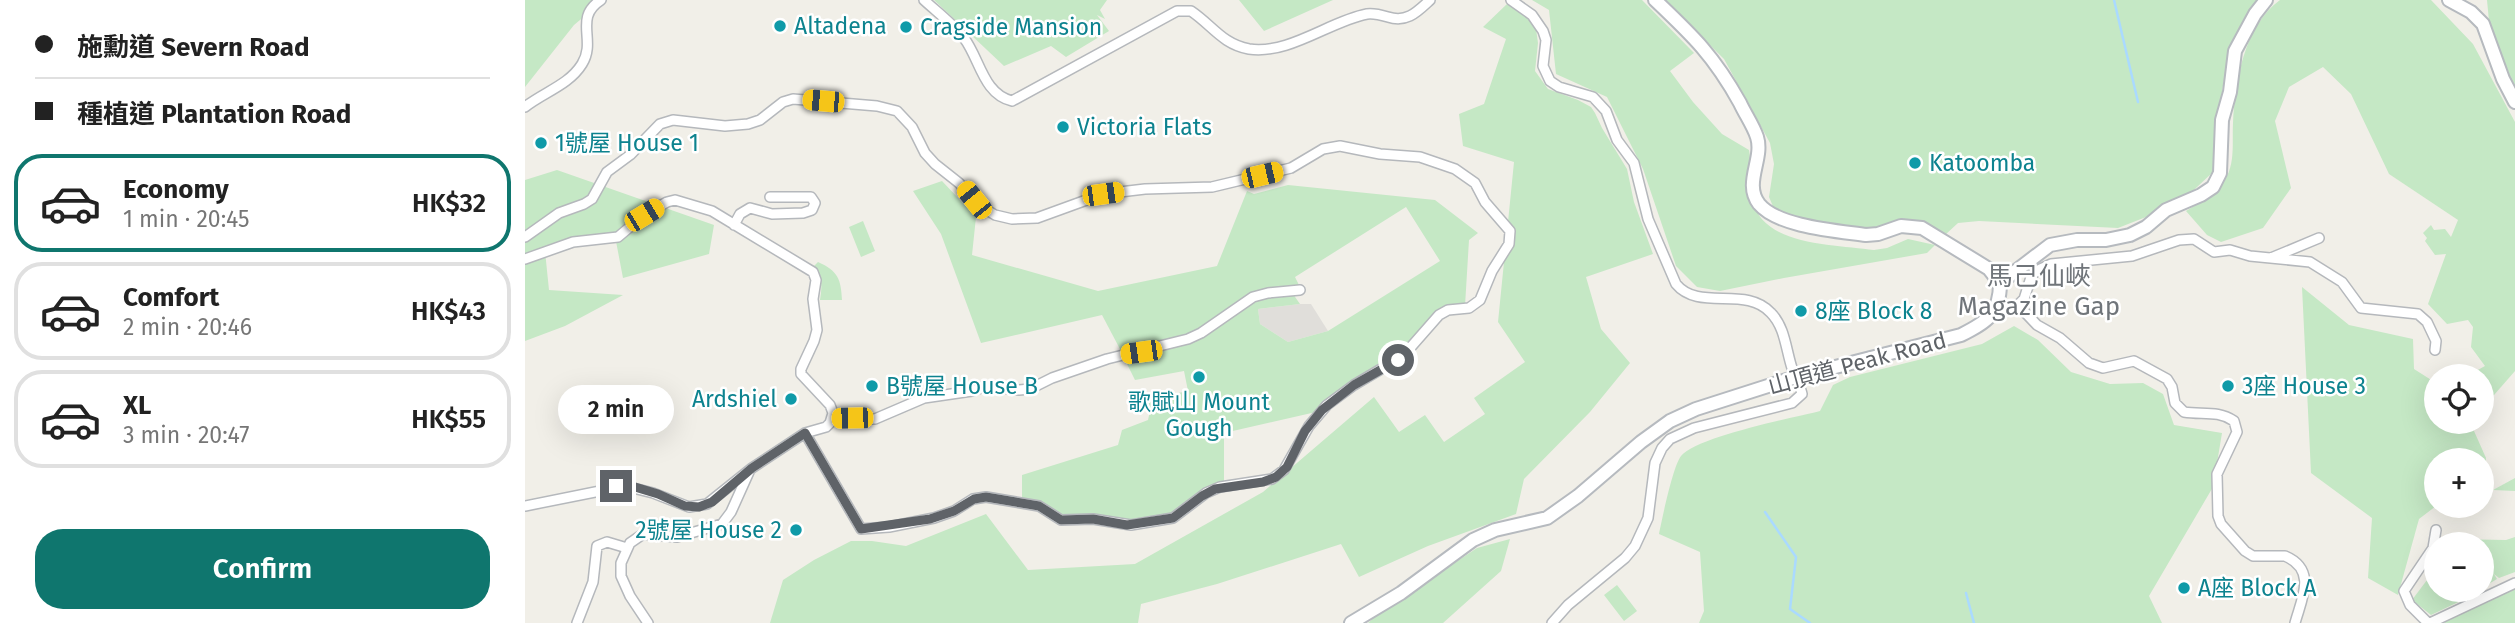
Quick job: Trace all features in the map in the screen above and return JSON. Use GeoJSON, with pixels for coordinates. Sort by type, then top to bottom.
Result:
{"type":"FeatureCollection","features":[{"type":"Feature","properties":{"kind":"main road"},"geometry":{"type":"LineString","coordinates":[[1655,0],[1693,36],[1717,64],[1754,130],[1759,151],[1753,189],[1758,202],[1767,212],[1791,222],[1866,235],[1901,226],[1918,226],[1994,274],[2000,283],[1998,303]]}},
{"type":"Feature","properties":{"kind":"main road"},"geometry":{"type":"LineString","coordinates":[[2000,283],[2050,245],[2077,240],[2112,240],[2137,232],[2166,210],[2213,187],[2220,173],[2222,120],[2230,92],[2235,51],[2255,14],[2266,0]]}},
{"type":"Feature","properties":{"kind":"main road"},"geometry":{"type":"LineString","coordinates":[[2449,0],[2471,12],[2483,24],[2503,79],[2515,102]]}},
{"type":"Feature","properties":{"kind":"main road"},"geometry":{"type":"LineString","coordinates":[[1978,262],[2007,269],[2023,265]]}},
{"type":"Feature","properties":{"kind":"main road","name":"山頂道 Peak Road"},"geometry":{"type":"LineString","coordinates":[[1351,623],[1401,593],[1473,540],[1495,530],[1547,518],[1670,421],[1696,409],[1796,377],[1961,335],[1980,326],[1990,317],[1998,303]]}},
{"type":"Feature","properties":{"kind":"street"},"geometry":{"type":"LineString","coordinates":[[525,107],[564,82],[581,65],[587,51],[586,15],[591,7],[601,0]]}},
{"type":"Feature","properties":{"kind":"street"},"geometry":{"type":"LineString","coordinates":[[924,0],[964,38],[991,88],[1012,101],[1177,11],[1191,12],[1219,37],[1232,44],[1264,50],[1318,34],[1365,15],[1406,19],[1430,0]]}},
{"type":"Feature","properties":{"kind":"street"},"geometry":{"type":"LineString","coordinates":[[1511,0],[1532,15],[1543,31],[1546,40],[1543,66],[1550,81],[1559,87],[1593,97],[1606,111],[1618,140],[1634,163],[1648,219],[1678,287],[1693,295],[1746,299],[1765,307],[1778,321],[1802,394],[1797,401],[1694,428],[1666,443],[1655,463],[1650,510],[1639,539],[1625,558],[1568,605],[1552,623]]}},
{"type":"Feature","properties":{"kind":"street"},"geometry":{"type":"LineString","coordinates":[[525,237],[559,213],[591,199],[607,172],[630,155],[660,124],[673,120],[725,126],[748,124],[760,120],[781,104],[793,99],[877,106],[897,111],[912,127],[925,153],[935,164],[956,180],[982,207],[995,215],[1011,219],[1037,218],[1103,194],[1150,189],[1202,188],[1294,167],[1323,149],[1335,146],[1423,158],[1455,169],[1472,180],[1495,214],[1509,228],[1511,238],[1508,247],[1490,274],[1484,295],[1478,303],[1469,308],[1448,310],[1439,315],[1403,356],[1354,385],[1327,405],[1309,426],[1287,467],[1276,477],[1263,482],[1220,488],[1202,496],[1176,517],[1131,525],[1093,519],[1061,520],[1039,506],[986,497],[974,499],[946,514],[889,527],[861,529],[805,433]]}},
{"type":"Feature","properties":{"kind":"street"},"geometry":{"type":"LineString","coordinates":[[734,225],[740,214],[750,208],[767,213],[803,213],[812,210],[815,204],[811,197],[770,197]]}},
{"type":"Feature","properties":{"kind":"street"},"geometry":{"type":"LineString","coordinates":[[525,259],[573,242],[606,240],[621,236],[644,215],[671,201],[712,211],[809,269],[816,277],[813,299],[817,330],[801,374],[830,405],[832,419],[826,427],[805,433],[752,468],[712,502],[696,508],[658,494],[625,486],[525,506]]}},
{"type":"Feature","properties":{"kind":"street"},"geometry":{"type":"LineString","coordinates":[[2270,259],[2319,238]]}},
{"type":"Feature","properties":{"kind":"street"},"geometry":{"type":"LineString","coordinates":[[1998,303],[2006,306],[2018,305],[2024,299],[2031,277],[2043,267],[2132,256],[2179,240],[2194,239],[2214,252],[2230,250],[2270,259],[2293,258],[2310,262],[2342,282],[2361,308],[2418,314],[2427,322],[2435,341],[2435,350]]}},
{"type":"Feature","properties":{"kind":"street"},"geometry":{"type":"LineString","coordinates":[[832,419],[875,419],[924,398],[972,391],[986,386],[1030,389],[1052,378],[1107,359],[1188,339],[1254,297],[1300,290]]}},
{"type":"Feature","properties":{"kind":"street"},"geometry":{"type":"LineString","coordinates":[[2018,305],[2037,325],[2060,338],[2089,363],[2103,368],[2127,361],[2140,363],[2167,379],[2172,387],[2175,403],[2184,412],[2221,414],[2234,421],[2237,432],[2217,474],[2218,516],[2225,529],[2245,551],[2262,557],[2285,556],[2299,567],[2306,592],[2295,623]]}},
{"type":"Feature","properties":{"kind":"street"},"geometry":{"type":"LineString","coordinates":[[648,623],[630,596],[621,576],[620,567],[627,548],[634,539],[643,534],[677,537],[722,524],[730,515],[752,468]]}},
{"type":"Feature","properties":{"kind":"street"},"geometry":{"type":"LineString","coordinates":[[2436,530],[2433,548],[2405,591],[2410,606],[2429,623],[2515,583]]}},
{"type":"Feature","properties":{"kind":"street"},"geometry":{"type":"LineString","coordinates":[[577,623],[593,582],[597,546],[607,542],[627,548]]}},
{"type":"Feature","properties":{"kind":"shaded area"},"geometry":{"type":"Polygon","coordinates":[[[1311,304],[1328,331],[1288,342],[1260,324],[1258,309],[1311,304]]]}},
{"type":"Feature","properties":{"kind":"green space"},"geometry":{"type":"Polygon","coordinates":[[[525,0],[604,0],[574,25],[525,87],[525,0]]]}},
{"type":"Feature","properties":{"kind":"green space"},"geometry":{"type":"Polygon","coordinates":[[[934,0],[1107,0],[1100,10],[1105,19],[1097,15],[1109,31],[1066,57],[1051,46],[1004,66],[934,0]]]}},
{"type":"Feature","properties":{"kind":"green space"},"geometry":{"type":"Polygon","coordinates":[[[1239,0],[1333,0],[1264,31],[1239,0]]]}},
{"type":"Feature","properties":{"kind":"green space"},"geometry":{"type":"Polygon","coordinates":[[[1532,0],[1642,0],[1694,53],[1670,71],[1722,134],[1749,150],[1752,199],[1759,215],[1770,226],[1785,235],[1821,244],[1874,250],[1908,239],[1935,245],[1927,253],[1720,291],[1697,287],[1676,266],[1643,169],[1607,97],[1556,74],[1549,10],[1532,0]]]}},
{"type":"Feature","properties":{"kind":"green space"},"geometry":{"type":"Polygon","coordinates":[[[1664,0],[2259,0],[2246,18],[2229,57],[2221,100],[2216,165],[2213,172],[2179,204],[2118,228],[1979,221],[1958,223],[1945,235],[1931,227],[1874,231],[1790,217],[1775,211],[1769,197],[1774,164],[1770,143],[1724,59],[1664,0]]]}},
{"type":"Feature","properties":{"kind":"green space"},"geometry":{"type":"Polygon","coordinates":[[[2280,0],[2431,0],[2473,44],[2515,122],[2515,371],[2494,395],[2494,364],[2484,364],[2471,347],[2473,327],[2468,320],[2447,324],[2428,304],[2446,254],[2435,255],[2423,233],[2431,225],[2434,230],[2445,229],[2451,237],[2458,220],[2389,174],[2351,94],[2323,67],[2289,87],[2275,121],[2291,188],[2263,228],[2221,242],[2207,235],[2186,211],[2214,192],[2230,170],[2239,73],[2250,40],[2268,11],[2280,0]]]}},
{"type":"Feature","properties":{"kind":"green space"},"geometry":{"type":"Polygon","coordinates":[[[2487,0],[2515,0],[2515,89],[2489,21],[2487,0]]]}},
{"type":"Feature","properties":{"kind":"green space"},"geometry":{"type":"Polygon","coordinates":[[[1507,4],[1535,22],[1538,43],[1535,71],[1548,89],[1578,100],[1591,107],[1595,113],[1627,169],[1634,202],[1653,254],[1586,277],[1601,329],[1630,363],[1590,412],[1524,479],[1516,514],[1428,546],[1359,577],[1341,544],[1217,584],[1141,604],[1138,623],[770,623],[783,580],[851,541],[906,546],[986,514],[1028,570],[1135,564],[1263,492],[1374,397],[1399,432],[1425,415],[1444,442],[1485,414],[1474,398],[1525,362],[1498,322],[1514,162],[1463,146],[1459,114],[1484,104],[1506,39],[1483,27],[1507,4]]]}},
{"type":"Feature","properties":{"kind":"green space"},"geometry":{"type":"Polygon","coordinates":[[[557,170],[714,225],[709,254],[623,278],[615,236],[545,251],[549,290],[623,295],[565,326],[525,341],[525,180],[557,170]]]}},
{"type":"Feature","properties":{"kind":"green space"},"geometry":{"type":"Polygon","coordinates":[[[942,181],[976,217],[972,255],[1098,291],[1217,266],[1247,191],[1254,194],[1288,185],[1435,200],[1478,233],[1469,240],[1465,306],[1436,313],[1392,360],[1347,385],[1316,412],[1224,433],[1224,483],[1168,515],[1136,521],[1061,516],[1040,502],[1022,499],[1022,475],[1118,445],[1122,430],[1148,420],[1150,411],[1145,400],[1188,391],[1184,371],[1135,380],[1124,358],[1189,342],[1255,300],[1293,294],[1300,304],[1258,309],[1260,324],[1288,342],[1328,331],[1440,261],[1406,207],[1295,277],[1300,287],[1267,290],[1187,336],[1121,351],[1102,315],[981,343],[941,234],[913,191],[942,181]]]}},
{"type":"Feature","properties":{"kind":"green space"},"geometry":{"type":"Polygon","coordinates":[[[863,221],[875,251],[861,257],[849,227],[863,221]]]}},
{"type":"Feature","properties":{"kind":"green space"},"geometry":{"type":"Polygon","coordinates":[[[818,262],[837,276],[842,300],[820,300],[821,282],[813,267],[818,262]]]}},
{"type":"Feature","properties":{"kind":"green space"},"geometry":{"type":"Polygon","coordinates":[[[2302,287],[2349,325],[2413,339],[2414,369],[2424,375],[2424,434],[2475,434],[2482,448],[2424,448],[2424,515],[2419,519],[2398,595],[2368,578],[2372,518],[2311,473],[2302,287]]]}},
{"type":"Feature","properties":{"kind":"green space"},"geometry":{"type":"Polygon","coordinates":[[[2014,326],[2038,340],[2071,372],[2110,384],[2143,383],[2163,394],[2174,425],[2222,433],[2213,487],[2149,596],[2162,623],[1699,623],[1704,611],[1700,552],[1659,534],[1671,481],[1681,456],[1690,449],[1725,435],[1820,411],[1833,385],[1850,377],[1982,344],[2014,326]]]}},
{"type":"Feature","properties":{"kind":"green space"},"geometry":{"type":"Polygon","coordinates":[[[2515,478],[2515,491],[2494,490],[2494,489],[2515,478]]]}},
{"type":"Feature","properties":{"kind":"green space"},"geometry":{"type":"Polygon","coordinates":[[[2515,537],[2515,572],[2499,578],[2494,574],[2494,540],[2515,537]]]}},
{"type":"Feature","properties":{"kind":"green space"},"geometry":{"type":"Polygon","coordinates":[[[1510,539],[1501,571],[1443,623],[1368,623],[1477,548],[1510,539]]]}},
{"type":"Feature","properties":{"kind":"green space"},"geometry":{"type":"Polygon","coordinates":[[[2424,584],[2424,602],[2458,602],[2431,615],[2412,600],[2424,584]]]}},
{"type":"Feature","properties":{"kind":"green space"},"geometry":{"type":"Polygon","coordinates":[[[1617,585],[1637,611],[1624,621],[1604,595],[1617,585]]]}},
{"type":"Feature","properties":{"kind":"green space"},"geometry":{"type":"Polygon","coordinates":[[[2515,587],[2515,623],[2445,623],[2444,621],[2484,602],[2494,602],[2494,597],[2515,587]]]}},
{"type":"Feature","properties":{"kind":"waterway"},"geometry":{"type":"LineString","coordinates":[[2114,0],[2138,102]]}},
{"type":"Feature","properties":{"kind":"waterway"},"geometry":{"type":"LineString","coordinates":[[1765,512],[1796,557],[1790,609],[1810,623]]}},
{"type":"Feature","properties":{"kind":"waterway"},"geometry":{"type":"LineString","coordinates":[[1966,593],[1974,623]]}},
{"type":"Feature","properties":{"kind":"place","name":"Altadena"},"geometry":{"type":"Point","coordinates":[780,26]}},
{"type":"Feature","properties":{"kind":"place","name":"Cragside Mansion"},"geometry":{"type":"Point","coordinates":[906,27]}},
{"type":"Feature","properties":{"kind":"place","name":"Victoria Flats"},"geometry":{"type":"Point","coordinates":[1063,127]}},
{"type":"Feature","properties":{"kind":"place","name":"1號屋 House 1"},"geometry":{"type":"Point","coordinates":[541,143]}},
{"type":"Feature","properties":{"kind":"place","name":"Katoomba"},"geometry":{"type":"Point","coordinates":[1915,163]}},
{"type":"Feature","properties":{"kind":"place","name":"8座 Block 8"},"geometry":{"type":"Point","coordinates":[1801,311]}},
{"type":"Feature","properties":{"kind":"place","name":"歌賦山 Mount Gough"},"geometry":{"type":"Point","coordinates":[1199,377]}},
{"type":"Feature","properties":{"kind":"place","name":"B號屋 House B"},"geometry":{"type":"Point","coordinates":[872,386]}},
{"type":"Feature","properties":{"kind":"place","name":"3座 House 3"},"geometry":{"type":"Point","coordinates":[2228,386]}},
{"type":"Feature","properties":{"kind":"place","name":"Ardshiel"},"geometry":{"type":"Point","coordinates":[791,399]}},
{"type":"Feature","properties":{"kind":"place","name":"2號屋 House 2"},"geometry":{"type":"Point","coordinates":[796,530]}},
{"type":"Feature","properties":{"kind":"place","name":"A座 Block A"},"geometry":{"type":"Point","coordinates":[2184,588]}},
{"type":"Feature","properties":{"kind":"district","name":"馬己仙峽 Magazine Gap"},"geometry":{"type":"Point","coordinates":[2039,291]}},
{"type":"Feature","properties":{"kind":"route"},"geometry":{"type":"LineString","coordinates":[[616,486],[635,487],[685,506],[699,507],[712,502],[752,468],[805,433],[861,529],[930,519],[954,511],[979,497],[1039,506],[1061,520],[1093,519],[1127,525],[1155,519],[1171,519],[1215,489],[1263,482],[1276,477],[1287,467],[1305,431],[1322,410],[1354,385],[1398,360]]}}]}
